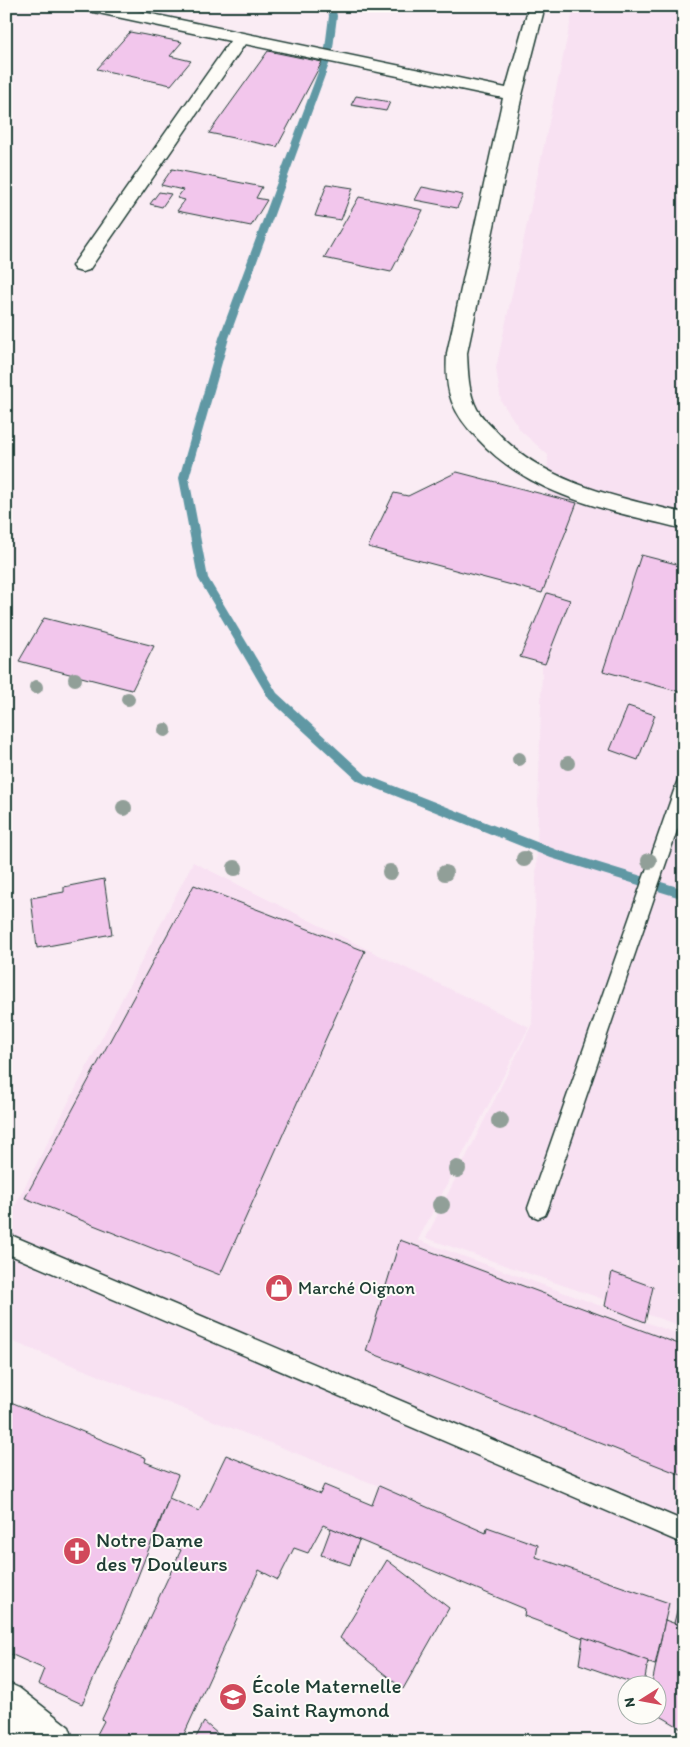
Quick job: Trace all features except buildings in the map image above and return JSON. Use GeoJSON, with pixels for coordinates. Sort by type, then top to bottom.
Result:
{"type":"FeatureCollection","features":[{"type":"Feature","properties":{"kind":"street"},"geometry":{"type":"LineString","coordinates":[[89,6],[513,95]]}},
{"type":"Feature","properties":{"kind":"street"},"geometry":{"type":"LineString","coordinates":[[537,6],[513,95],[457,353],[457,383],[466,410],[491,443],[531,473],[594,499],[684,521]]}},
{"type":"Feature","properties":{"kind":"street"},"geometry":{"type":"LineString","coordinates":[[82,266],[241,38]]}},
{"type":"Feature","properties":{"kind":"street"},"geometry":{"type":"LineString","coordinates":[[6,1701],[55,1741]]}},
{"type":"Feature","properties":{"kind":"lane"},"geometry":{"type":"LineString","coordinates":[[538,1208],[684,784]]}},
{"type":"Feature","properties":{"kind":"lane"},"geometry":{"type":"LineString","coordinates":[[6,1243],[684,1533]]}},
{"type":"Feature","properties":{"kind":"shaded area"},"geometry":{"type":"Polygon","coordinates":[[[574,6],[684,6],[684,1327],[426,1238],[532,1024],[548,455],[521,431],[501,401],[496,368],[574,6]]]}},
{"type":"Feature","properties":{"kind":"shaded area","name":"Marché Oignon"},"geometry":{"type":"Polygon","coordinates":[[[193,862],[381,956],[529,1027],[418,1240],[684,1336],[684,1626],[379,1486],[6,1339],[6,1223],[193,862]]]}},
{"type":"Feature","properties":{"kind":"waterway"},"geometry":{"type":"LineString","coordinates":[[331,6],[333,16],[328,56],[224,338],[184,478],[203,578],[273,696],[362,778],[555,854],[684,894]]}},
{"type":"Feature","properties":{"kind":"place","name":"Marché Oignon"},"geometry":{"type":"Point","coordinates":[279,1288]}},
{"type":"Feature","properties":{"kind":"place","name":"Notre Dame des 7 Douleurs"},"geometry":{"type":"Point","coordinates":[77,1551]}},
{"type":"Feature","properties":{"kind":"place","name":"École Maternelle Saint Raymond"},"geometry":{"type":"Point","coordinates":[233,1697]}}]}
